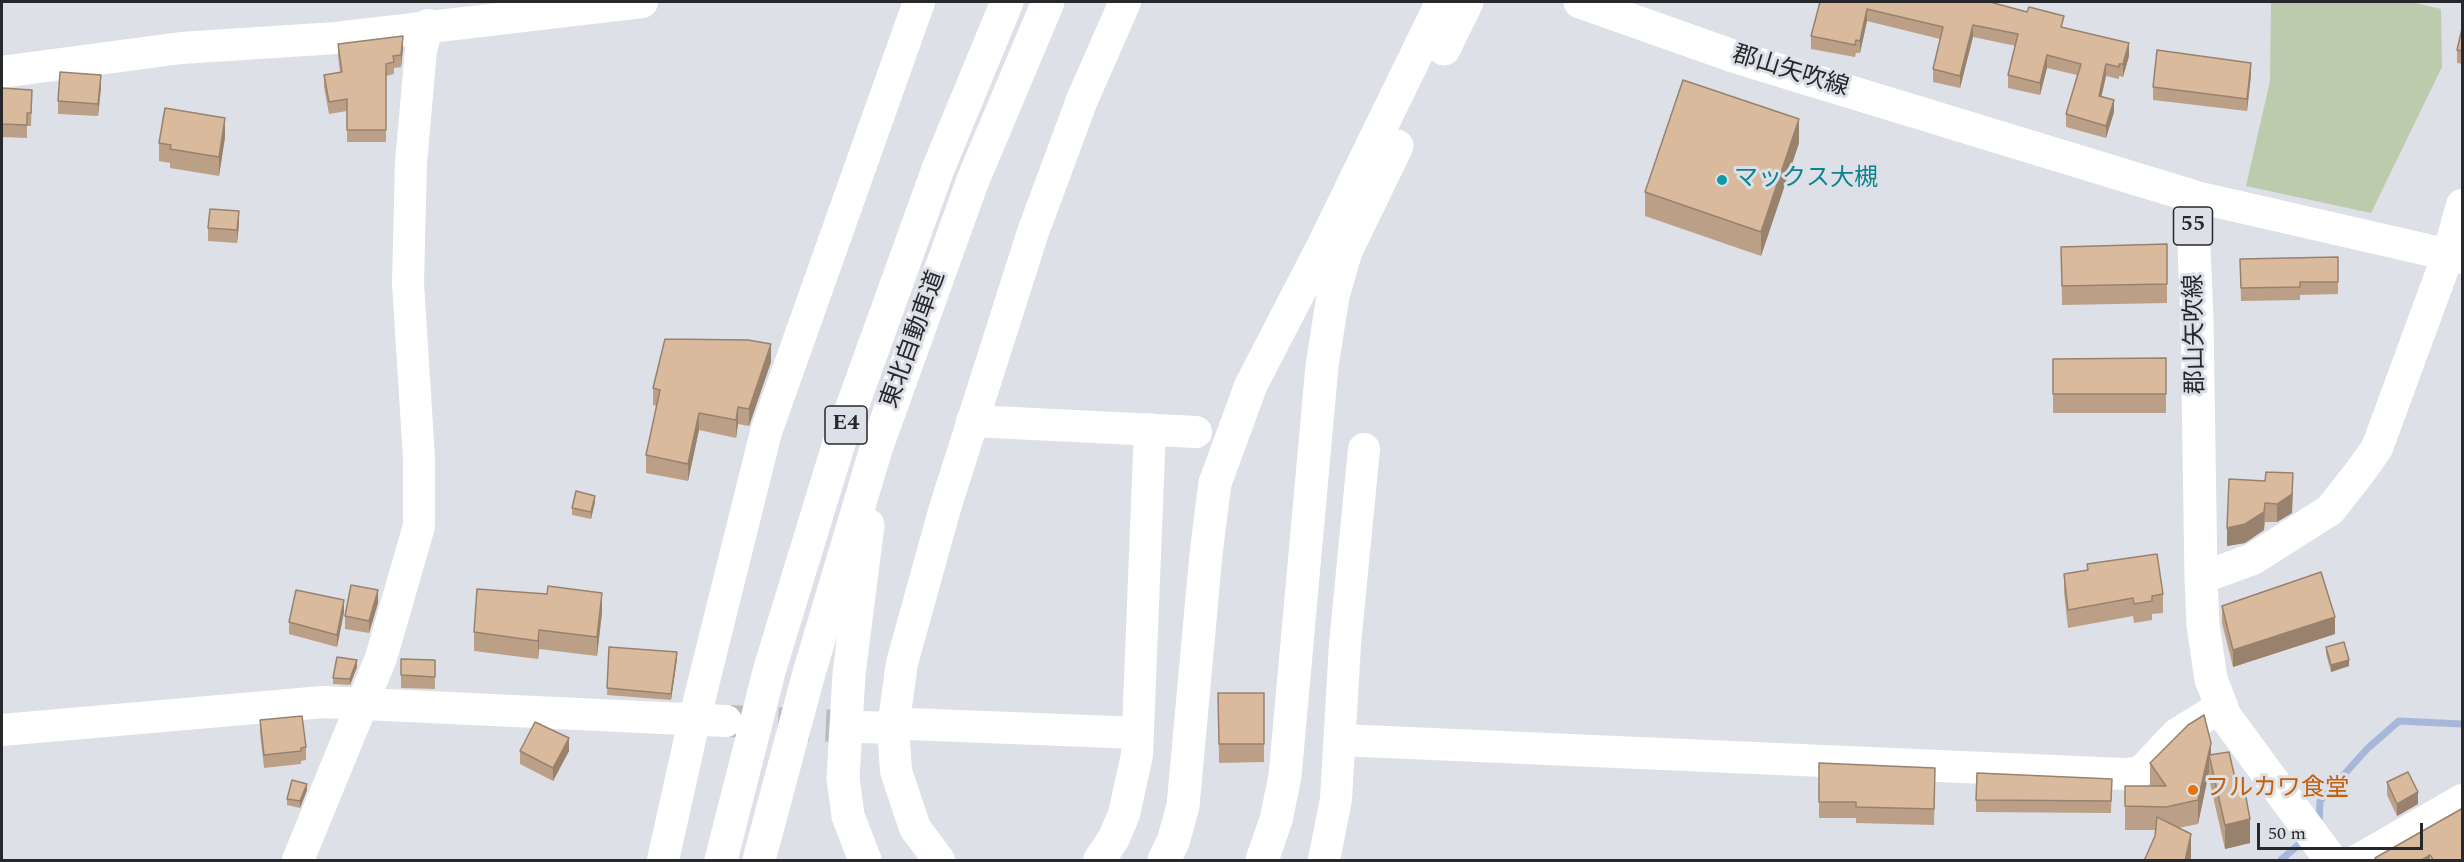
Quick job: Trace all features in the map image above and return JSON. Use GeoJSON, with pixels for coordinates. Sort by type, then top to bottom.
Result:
{"type":"FeatureCollection","features":[{"type":"Feature","properties":{"kind":"main road","name":"東北自動車道"},"geometry":{"type":"LineString","coordinates":[[721,861],[770,668],[839,443],[938,169],[1007,2]]}},
{"type":"Feature","properties":{"kind":"main road","name":"東北自動車道"},"geometry":{"type":"LineString","coordinates":[[759,861],[809,673],[876,449],[973,180],[1048,2]]}},
{"type":"Feature","properties":{"kind":"main road"},"geometry":{"type":"LineString","coordinates":[[1164,861],[1173,842],[1183,806],[1207,545],[1215,483],[1251,385],[1323,246],[1442,2]]}},
{"type":"Feature","properties":{"kind":"main road"},"geometry":{"type":"LineString","coordinates":[[1262,861],[1276,820],[1285,776],[1322,366],[1333,296],[1346,251],[1467,2]]}},
{"type":"Feature","properties":{"kind":"main road","name":"郡山矢吹線"},"geometry":{"type":"LineString","coordinates":[[1580,2],[1736,57],[2192,196],[2197,321],[2201,578],[2203,625],[2211,679],[2225,716],[2331,861]]}},
{"type":"Feature","properties":{"kind":"main road"},"geometry":{"type":"LineString","coordinates":[[865,861],[849,816],[843,778],[849,674],[864,570],[876,449]]}},
{"type":"Feature","properties":{"kind":"street"},"geometry":{"type":"LineString","coordinates":[[2,72],[181,48],[336,38],[428,25],[642,2]]}},
{"type":"Feature","properties":{"kind":"street"},"geometry":{"type":"LineString","coordinates":[[663,861],[694,721],[766,432],[920,2]]}},
{"type":"Feature","properties":{"kind":"street"},"geometry":{"type":"LineString","coordinates":[[939,861],[915,828],[896,771],[893,728],[902,663],[920,594],[972,421],[1034,232],[1082,100],[1125,2]]}},
{"type":"Feature","properties":{"kind":"street"},"geometry":{"type":"LineString","coordinates":[[298,861],[381,658],[419,526],[419,458],[408,283],[411,163],[421,50],[428,25]]}},
{"type":"Feature","properties":{"kind":"street"},"geometry":{"type":"LineString","coordinates":[[2192,196],[2455,257]]}},
{"type":"Feature","properties":{"kind":"street"},"geometry":{"type":"LineString","coordinates":[[2201,578],[2253,559],[2330,510],[2377,448],[2455,257],[2463,205]]}},
{"type":"Feature","properties":{"kind":"street"},"geometry":{"type":"LineString","coordinates":[[972,421],[1196,432]]}},
{"type":"Feature","properties":{"kind":"street"},"geometry":{"type":"LineString","coordinates":[[1099,861],[1114,838],[1124,814],[1137,755],[1150,429]]}},
{"type":"Feature","properties":{"kind":"street"},"geometry":{"type":"LineString","coordinates":[[1324,861],[1336,799],[1345,644],[1364,449]]}},
{"type":"Feature","properties":{"kind":"street"},"geometry":{"type":"LineString","coordinates":[[2,730],[323,702],[726,721]]}},
{"type":"Feature","properties":{"kind":"street"},"geometry":{"type":"LineString","coordinates":[[1340,740],[2123,774],[2137,773],[2145,768],[2177,734],[2222,706]]}},
{"type":"Feature","properties":{"kind":"street"},"geometry":{"type":"LineString","coordinates":[[859,727],[893,728],[909,724],[1138,733]]}},
{"type":"Feature","properties":{"kind":"street"},"geometry":{"type":"LineString","coordinates":[[2358,861],[2463,800]]}},
{"type":"Feature","properties":{"kind":"green space"},"geometry":{"type":"Polygon","coordinates":[[[2271,2],[2411,2],[2441,9],[2442,67],[2371,213],[2246,186],[2270,81],[2271,2]]]}},
{"type":"Feature","properties":{"kind":"building"},"geometry":{"type":"Polygon","coordinates":[[[1820,2],[1990,2],[2027,12],[2029,7],[2064,16],[2061,27],[2129,43],[2123,64],[2119,64],[2119,67],[2106,64],[2099,96],[2114,100],[2106,126],[2066,114],[2081,64],[2047,55],[2040,83],[2008,75],[2018,34],[1973,25],[1960,76],[1933,69],[1943,27],[1867,9],[1860,41],[1856,40],[1855,45],[1811,36],[1820,2]]]}},
{"type":"Feature","properties":{"kind":"building"},"geometry":{"type":"Polygon","coordinates":[[[2463,29],[2463,51],[2457,50],[2463,29]]]}},
{"type":"Feature","properties":{"kind":"building"},"geometry":{"type":"Polygon","coordinates":[[[403,36],[401,55],[393,56],[394,62],[386,64],[386,130],[347,130],[347,99],[329,102],[324,75],[342,72],[338,44],[403,36]]]}},
{"type":"Feature","properties":{"kind":"building"},"geometry":{"type":"Polygon","coordinates":[[[2157,50],[2251,63],[2247,99],[2153,87],[2157,50]]]}},
{"type":"Feature","properties":{"kind":"building"},"geometry":{"type":"Polygon","coordinates":[[[60,72],[101,75],[98,104],[58,101],[60,72]]]}},
{"type":"Feature","properties":{"kind":"building","name":"マックス大槻"},"geometry":{"type":"Polygon","coordinates":[[[1683,80],[1799,119],[1761,232],[1645,192],[1683,80]]]}},
{"type":"Feature","properties":{"kind":"building"},"geometry":{"type":"Polygon","coordinates":[[[2,88],[32,90],[31,113],[27,113],[27,125],[2,124],[2,88]]]}},
{"type":"Feature","properties":{"kind":"building"},"geometry":{"type":"Polygon","coordinates":[[[165,108],[225,118],[219,157],[170,149],[171,145],[159,143],[165,108]]]}},
{"type":"Feature","properties":{"kind":"building"},"geometry":{"type":"Polygon","coordinates":[[[210,209],[239,211],[237,230],[208,228],[210,209]]]}},
{"type":"Feature","properties":{"kind":"building"},"geometry":{"type":"Polygon","coordinates":[[[2167,244],[2167,284],[2062,286],[2061,247],[2167,244]]]}},
{"type":"Feature","properties":{"kind":"building"},"geometry":{"type":"Polygon","coordinates":[[[2338,257],[2338,282],[2300,282],[2300,287],[2241,288],[2240,259],[2338,257]]]}},
{"type":"Feature","properties":{"kind":"building"},"geometry":{"type":"Polygon","coordinates":[[[665,339],[748,340],[771,344],[749,409],[738,407],[736,420],[699,413],[688,464],[646,455],[660,390],[653,388],[665,339]]]}},
{"type":"Feature","properties":{"kind":"building"},"geometry":{"type":"Polygon","coordinates":[[[2166,358],[2166,394],[2053,394],[2053,359],[2166,358]]]}},
{"type":"Feature","properties":{"kind":"building"},"geometry":{"type":"Polygon","coordinates":[[[2266,472],[2293,473],[2292,494],[2277,504],[2265,503],[2264,512],[2245,524],[2227,528],[2229,479],[2265,481],[2266,472]]]}},
{"type":"Feature","properties":{"kind":"building"},"geometry":{"type":"Polygon","coordinates":[[[576,491],[595,496],[591,512],[572,508],[576,491]]]}},
{"type":"Feature","properties":{"kind":"building"},"geometry":{"type":"Polygon","coordinates":[[[2157,554],[2163,594],[2152,596],[2152,601],[2134,604],[2133,598],[2068,610],[2064,574],[2088,570],[2087,564],[2157,554]]]}},
{"type":"Feature","properties":{"kind":"building"},"geometry":{"type":"Polygon","coordinates":[[[2321,572],[2335,617],[2233,650],[2222,606],[2321,572]]]}},
{"type":"Feature","properties":{"kind":"building"},"geometry":{"type":"Polygon","coordinates":[[[351,585],[378,590],[369,621],[345,616],[351,585]]]}},
{"type":"Feature","properties":{"kind":"building"},"geometry":{"type":"Polygon","coordinates":[[[548,586],[602,593],[597,637],[539,630],[538,641],[474,632],[477,589],[547,594],[548,586]]]}},
{"type":"Feature","properties":{"kind":"building"},"geometry":{"type":"Polygon","coordinates":[[[296,590],[344,600],[337,635],[289,622],[296,590]]]}},
{"type":"Feature","properties":{"kind":"building"},"geometry":{"type":"Polygon","coordinates":[[[2344,642],[2349,660],[2331,665],[2326,647],[2344,642]]]}},
{"type":"Feature","properties":{"kind":"building"},"geometry":{"type":"Polygon","coordinates":[[[609,647],[677,652],[671,694],[607,688],[609,647]]]}},
{"type":"Feature","properties":{"kind":"building"},"geometry":{"type":"Polygon","coordinates":[[[337,657],[357,660],[350,679],[333,678],[337,657]]]}},
{"type":"Feature","properties":{"kind":"building"},"geometry":{"type":"Polygon","coordinates":[[[401,659],[435,660],[435,677],[401,675],[401,659]]]}},
{"type":"Feature","properties":{"kind":"building"},"geometry":{"type":"Polygon","coordinates":[[[1218,693],[1264,693],[1264,744],[1219,744],[1218,693]]]}},
{"type":"Feature","properties":{"kind":"building"},"geometry":{"type":"Polygon","coordinates":[[[2204,715],[2211,743],[2198,800],[2166,807],[2125,806],[2125,786],[2166,786],[2150,763],[2188,725],[2204,715]]]}},
{"type":"Feature","properties":{"kind":"building"},"geometry":{"type":"Polygon","coordinates":[[[302,716],[306,747],[301,748],[301,751],[264,755],[260,720],[302,716]]]}},
{"type":"Feature","properties":{"kind":"building"},"geometry":{"type":"Polygon","coordinates":[[[535,722],[569,738],[553,768],[520,751],[535,722]]]}},
{"type":"Feature","properties":{"kind":"building"},"geometry":{"type":"Polygon","coordinates":[[[2229,752],[2237,787],[2244,787],[2250,819],[2225,825],[2209,755],[2229,752]]]}},
{"type":"Feature","properties":{"kind":"building"},"geometry":{"type":"Polygon","coordinates":[[[1819,763],[1935,768],[1934,809],[1856,807],[1856,802],[1819,802],[1819,763]]]}},
{"type":"Feature","properties":{"kind":"building"},"geometry":{"type":"Polygon","coordinates":[[[2408,772],[2418,792],[2397,804],[2387,782],[2408,772]]]}},
{"type":"Feature","properties":{"kind":"building"},"geometry":{"type":"Polygon","coordinates":[[[1977,773],[2112,779],[2111,801],[1976,800],[1977,773]]]}},
{"type":"Feature","properties":{"kind":"building"},"geometry":{"type":"Polygon","coordinates":[[[292,780],[307,784],[300,801],[287,799],[292,780]]]}},
{"type":"Feature","properties":{"kind":"building"},"geometry":{"type":"Polygon","coordinates":[[[2463,808],[2463,861],[2434,861],[2430,855],[2420,861],[2377,861],[2375,858],[2463,808]]]}},
{"type":"Feature","properties":{"kind":"building"},"geometry":{"type":"Polygon","coordinates":[[[2157,817],[2191,834],[2185,861],[2144,861],[2155,836],[2157,817]]]}},
{"type":"Feature","properties":{"kind":"waterway"},"geometry":{"type":"LineString","coordinates":[[2319,824],[2320,801],[2368,748],[2399,721],[2462,724]]}},
{"type":"Feature","properties":{"kind":"waterway"},"geometry":{"type":"LineString","coordinates":[[2281,860],[2304,840]]}},
{"type":"Feature","properties":{"kind":"tunnel"},"geometry":{"type":"LineString","coordinates":[[730,721],[859,727]]}},
{"type":"Feature","properties":{"kind":"place","name":"マックス大槻"},"geometry":{"type":"Point","coordinates":[1722,180]}},
{"type":"Feature","properties":{"kind":"place","name":"フルカワ食堂"},"geometry":{"type":"Point","coordinates":[2193,790]}}]}
